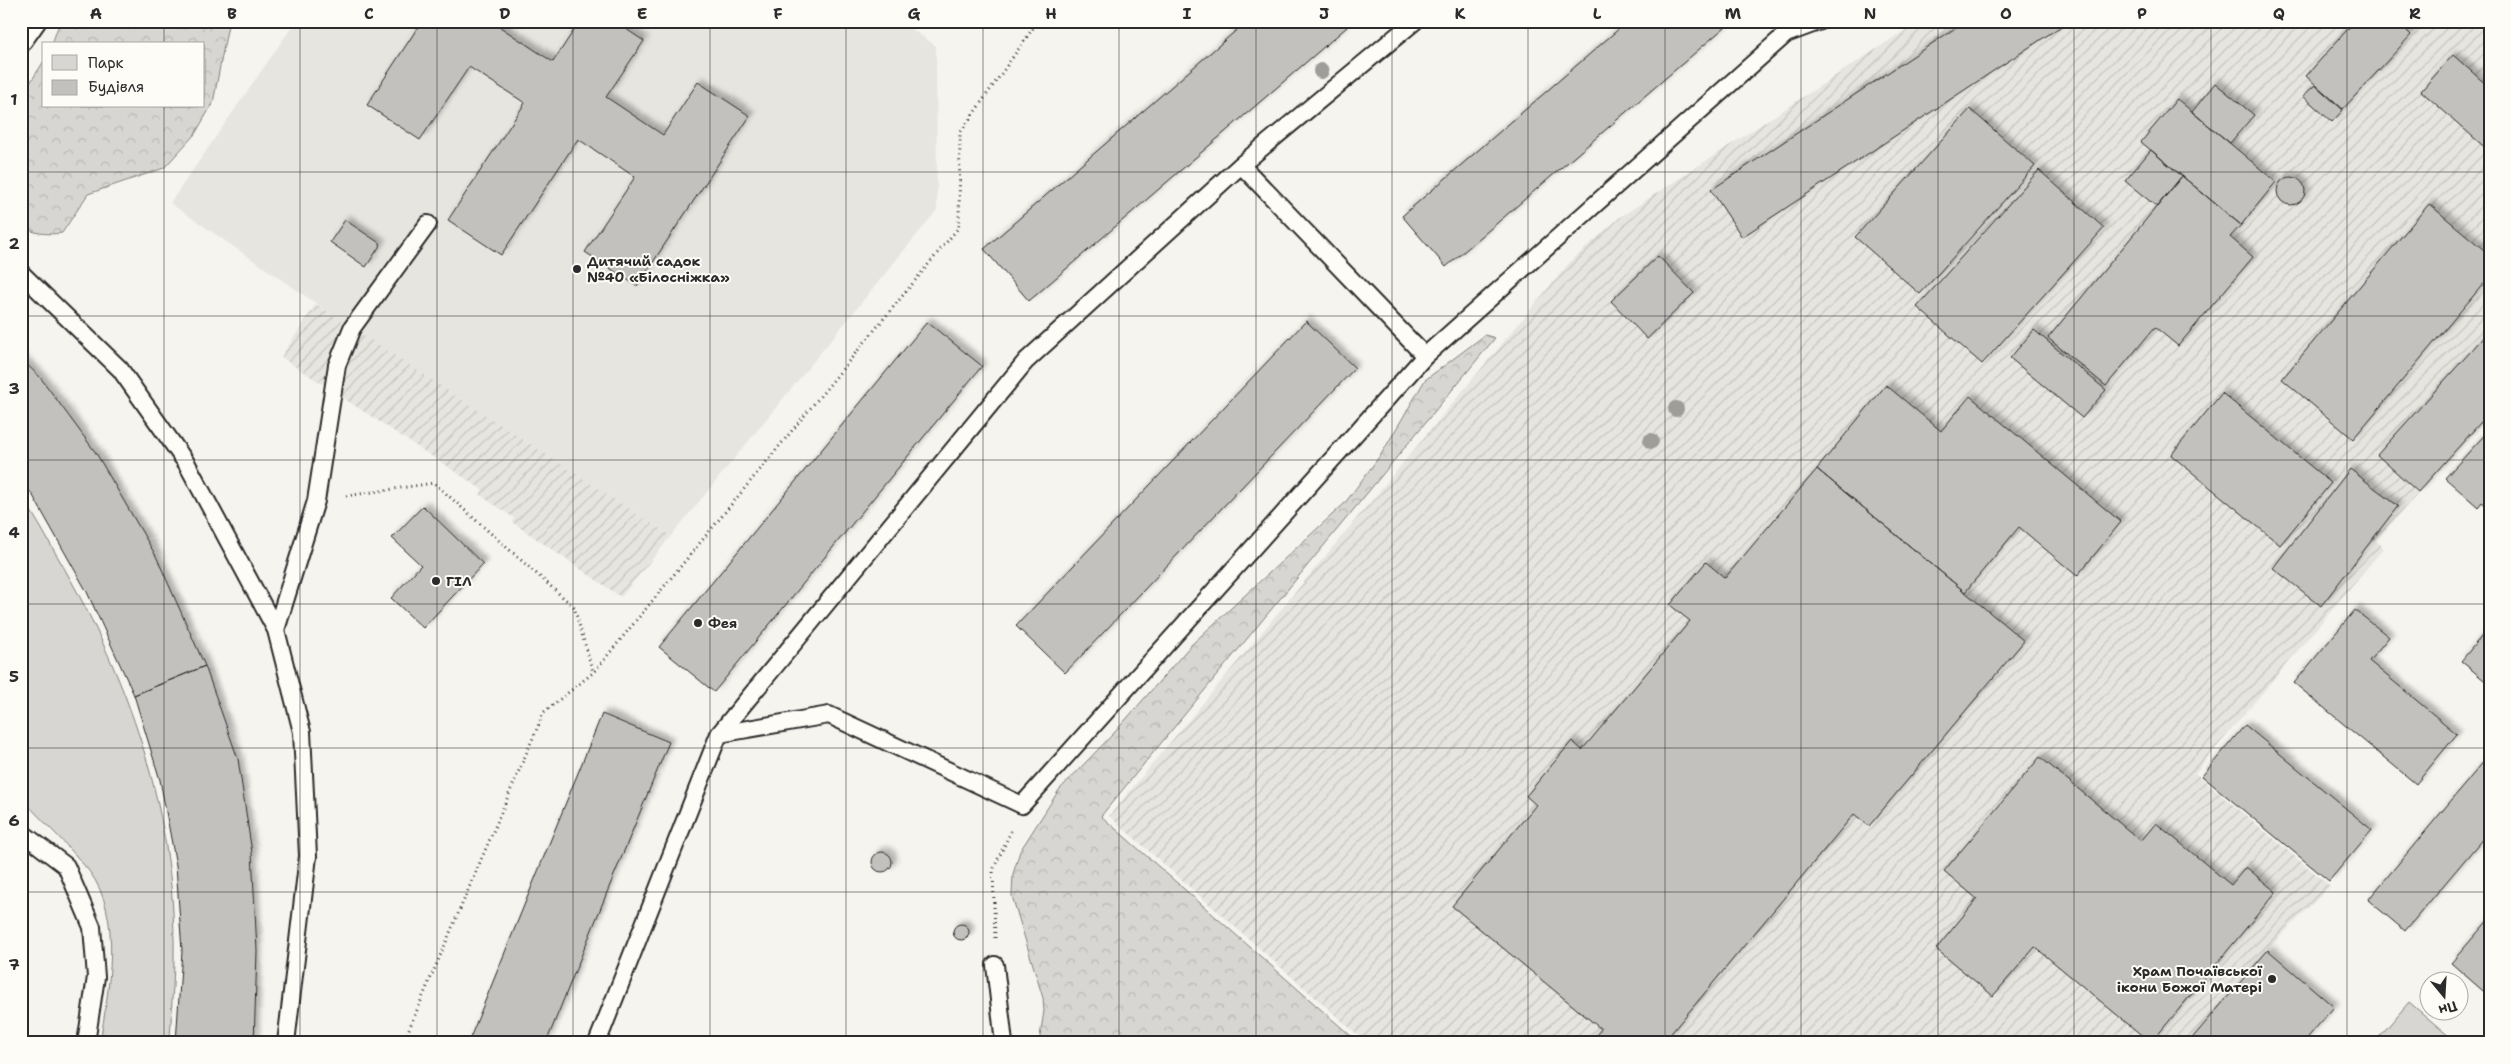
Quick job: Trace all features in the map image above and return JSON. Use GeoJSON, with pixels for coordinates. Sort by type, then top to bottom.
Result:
{"type":"FeatureCollection","features":[{"type":"Feature","properties":{"kind":"lane"},"geometry":{"type":"LineString","coordinates":[[21,46],[38,21]]}},
{"type":"Feature","properties":{"kind":"lane"},"geometry":{"type":"LineString","coordinates":[[597,1043],[719,734],[1026,361],[1241,165],[1415,21]]}},
{"type":"Feature","properties":{"kind":"lane"},"geometry":{"type":"LineString","coordinates":[[719,734],[829,715],[1022,805],[1425,356],[1786,34],[1821,21]]}},
{"type":"Feature","properties":{"kind":"lane"},"geometry":{"type":"LineString","coordinates":[[1241,165],[1425,356]]}},
{"type":"Feature","properties":{"kind":"lane"},"geometry":{"type":"LineString","coordinates":[[276,630],[316,501],[337,365],[352,328],[428,224]]}},
{"type":"Feature","properties":{"kind":"lane"},"geometry":{"type":"LineString","coordinates":[[21,273],[120,369],[187,464],[276,630],[302,732],[308,856],[286,1043]]}},
{"type":"Feature","properties":{"kind":"lane"},"geometry":{"type":"LineString","coordinates":[[21,832],[66,866],[92,927],[96,978],[86,1043]]}},
{"type":"Feature","properties":{"kind":"lane"},"geometry":{"type":"LineString","coordinates":[[995,965],[1004,1043]]}},
{"type":"Feature","properties":{"kind":"path"},"geometry":{"type":"LineString","coordinates":[[403,1043],[544,712],[594,672],[959,227],[960,133],[1038,21]]}},
{"type":"Feature","properties":{"kind":"path"},"geometry":{"type":"LineString","coordinates":[[316,501],[434,483],[574,607],[594,672]]}},
{"type":"Feature","properties":{"kind":"path"},"geometry":{"type":"LineString","coordinates":[[995,965],[993,870],[1022,805]]}},
{"type":"Feature","properties":{"kind":"shaded area","name":"Дитячий садок №40 «Білосніжка»"},"geometry":{"type":"Polygon","coordinates":[[[296,21],[900,21],[936,46],[937,210],[671,536],[352,328],[170,203],[296,21]]]}},
{"type":"Feature","properties":{"kind":"shaded area"},"geometry":{"type":"Polygon","coordinates":[[[1919,21],[2490,21],[2490,415],[2376,540],[2383,549],[2195,773],[2330,886],[2271,946],[2188,1043],[1367,1043],[1109,816],[1570,262],[1619,218],[1919,21]]]}},
{"type":"Feature","properties":{"kind":"shaded area"},"geometry":{"type":"Polygon","coordinates":[[[316,304],[671,536],[621,597],[512,522],[514,518],[480,495],[483,490],[281,357],[316,304]]]}},
{"type":"Feature","properties":{"kind":"green space"},"geometry":{"type":"Polygon","coordinates":[[[60,21],[227,21],[228,25],[213,103],[195,134],[164,168],[88,194],[62,233],[46,234],[35,232],[21,225],[21,97],[42,64],[42,108],[205,108],[205,42],[53,42],[60,21]]]}},
{"type":"Feature","properties":{"kind":"green space"},"geometry":{"type":"Polygon","coordinates":[[[1485,335],[1495,338],[1101,816],[1359,1043],[1039,1043],[1044,1011],[1043,998],[1012,896],[1013,874],[1020,851],[1059,790],[1115,732],[1191,645],[1345,503],[1382,453],[1425,380],[1485,335]]]}},
{"type":"Feature","properties":{"kind":"green space"},"geometry":{"type":"Polygon","coordinates":[[[21,496],[84,604],[130,708],[147,762],[161,816],[174,928],[173,986],[169,1043],[100,1043],[107,1001],[111,955],[107,910],[100,889],[89,871],[21,798],[21,496]]]}},
{"type":"Feature","properties":{"kind":"green space"},"geometry":{"type":"Polygon","coordinates":[[[2409,1002],[2418,1010],[2418,1022],[2432,1022],[2457,1043],[2374,1043],[2409,1002]]]}},
{"type":"Feature","properties":{"kind":"building"},"geometry":{"type":"Polygon","coordinates":[[[422,21],[499,21],[497,25],[553,62],[580,21],[614,21],[644,41],[606,97],[663,135],[698,82],[750,116],[637,286],[585,252],[635,177],[578,139],[501,255],[448,220],[525,103],[469,67],[420,140],[367,105],[422,21]]]}},
{"type":"Feature","properties":{"kind":"building"},"geometry":{"type":"Polygon","coordinates":[[[1247,21],[1341,21],[1347,27],[1029,301],[984,249],[1247,21]]]}},
{"type":"Feature","properties":{"kind":"building"},"geometry":{"type":"Polygon","coordinates":[[[1628,21],[1732,21],[1446,267],[1402,216],[1628,21]]]}},
{"type":"Feature","properties":{"kind":"building"},"geometry":{"type":"Polygon","coordinates":[[[1966,21],[2069,21],[1742,237],[1711,190],[1966,21]]]}},
{"type":"Feature","properties":{"kind":"building"},"geometry":{"type":"Polygon","coordinates":[[[2355,21],[2397,21],[2411,35],[2343,109],[2306,76],[2355,21]]]}},
{"type":"Feature","properties":{"kind":"building"},"geometry":{"type":"Polygon","coordinates":[[[2453,55],[2490,88],[2490,152],[2421,91],[2453,55]]]}},
{"type":"Feature","properties":{"kind":"building"},"geometry":{"type":"Polygon","coordinates":[[[2215,83],[2254,115],[2230,143],[2192,112],[2215,83]]]}},
{"type":"Feature","properties":{"kind":"building"},"geometry":{"type":"Polygon","coordinates":[[[2315,85],[2343,110],[2332,122],[2303,96],[2315,85]]]}},
{"type":"Feature","properties":{"kind":"building"},"geometry":{"type":"Polygon","coordinates":[[[2177,99],[2276,182],[2241,225],[2141,142],[2177,99]]]}},
{"type":"Feature","properties":{"kind":"building"},"geometry":{"type":"Polygon","coordinates":[[[1970,109],[2035,166],[1920,294],[1855,237],[1970,109]]]}},
{"type":"Feature","properties":{"kind":"building"},"geometry":{"type":"Polygon","coordinates":[[[2151,150],[2182,176],[2157,207],[2125,181],[2151,150]]]}},
{"type":"Feature","properties":{"kind":"building"},"geometry":{"type":"Polygon","coordinates":[[[2039,170],[2104,228],[1982,364],[1917,307],[2039,170]]]}},
{"type":"Feature","properties":{"kind":"building"},"geometry":{"type":"Polygon","coordinates":[[[2182,176],[2241,225],[2230,237],[2253,257],[2178,346],[2155,327],[2106,386],[2048,338],[2182,176]]]}},
{"type":"Feature","properties":{"kind":"building"},"geometry":{"type":"Polygon","coordinates":[[[2291,177],[2301,181],[2305,191],[2301,201],[2291,205],[2281,201],[2277,191],[2281,181],[2291,177]]]}},
{"type":"Feature","properties":{"kind":"building"},"geometry":{"type":"Polygon","coordinates":[[[2429,204],[2490,255],[2490,276],[2353,439],[2282,379],[2429,204]]]}},
{"type":"Feature","properties":{"kind":"building"},"geometry":{"type":"Polygon","coordinates":[[[345,220],[381,244],[366,267],[330,242],[345,220]]]}},
{"type":"Feature","properties":{"kind":"building"},"geometry":{"type":"Polygon","coordinates":[[[1658,256],[1694,293],[1647,339],[1611,301],[1658,256]]]}},
{"type":"Feature","properties":{"kind":"building"},"geometry":{"type":"Polygon","coordinates":[[[1306,321],[1355,368],[1065,673],[1016,626],[1306,321]]]}},
{"type":"Feature","properties":{"kind":"building"},"geometry":{"type":"Polygon","coordinates":[[[927,322],[982,366],[714,692],[659,647],[927,322]]]}},
{"type":"Feature","properties":{"kind":"building"},"geometry":{"type":"Polygon","coordinates":[[[2034,330],[2106,390],[2082,418],[2010,358],[2034,330]]]}},
{"type":"Feature","properties":{"kind":"building"},"geometry":{"type":"Polygon","coordinates":[[[2490,330],[2490,412],[2418,492],[2377,455],[2490,330]]]}},
{"type":"Feature","properties":{"kind":"building"},"geometry":{"type":"Polygon","coordinates":[[[21,359],[40,377],[96,453],[156,556],[205,666],[134,695],[87,592],[32,494],[21,481],[21,359]]]}},
{"type":"Feature","properties":{"kind":"building"},"geometry":{"type":"Polygon","coordinates":[[[1886,385],[1941,431],[1970,396],[2121,522],[2077,576],[2019,527],[1965,592],[1817,469],[1886,385]]]}},
{"type":"Feature","properties":{"kind":"building"},"geometry":{"type":"Polygon","coordinates":[[[2222,393],[2331,483],[2280,545],[2171,455],[2222,393]]]}},
{"type":"Feature","properties":{"kind":"building"},"geometry":{"type":"Polygon","coordinates":[[[2490,429],[2490,509],[2482,502],[2478,507],[2445,478],[2490,429]]]}},
{"type":"Feature","properties":{"kind":"building"},"geometry":{"type":"Polygon","coordinates":[[[1817,469],[2024,641],[1869,826],[1854,814],[1663,1043],[1590,1043],[1601,1029],[1452,906],[1536,805],[1526,796],[1572,741],[1582,750],[1690,621],[1670,605],[1706,562],[1725,578],[1817,469]]]}},
{"type":"Feature","properties":{"kind":"building"},"geometry":{"type":"Polygon","coordinates":[[[2350,469],[2398,506],[2321,606],[2273,568],[2350,469]]]}},
{"type":"Feature","properties":{"kind":"building","name":"ГІЛ"},"geometry":{"type":"Polygon","coordinates":[[[423,506],[483,564],[423,628],[391,598],[421,565],[392,538],[423,506]]]}},
{"type":"Feature","properties":{"kind":"building"},"geometry":{"type":"Polygon","coordinates":[[[2355,610],[2389,637],[2369,661],[2457,734],[2416,784],[2294,683],[2355,610]]]}},
{"type":"Feature","properties":{"kind":"building"},"geometry":{"type":"Polygon","coordinates":[[[2490,626],[2490,685],[2461,661],[2490,626]]]}},
{"type":"Feature","properties":{"kind":"building"},"geometry":{"type":"Polygon","coordinates":[[[205,666],[238,759],[252,853],[257,951],[254,1043],[176,1043],[182,951],[176,865],[160,780],[134,695],[205,666]]]}},
{"type":"Feature","properties":{"kind":"building"},"geometry":{"type":"Polygon","coordinates":[[[602,714],[669,742],[546,1043],[468,1043],[602,714]]]}},
{"type":"Feature","properties":{"kind":"building"},"geometry":{"type":"Polygon","coordinates":[[[2245,725],[2372,830],[2329,881],[2202,776],[2245,725]]]}},
{"type":"Feature","properties":{"kind":"building"},"geometry":{"type":"Polygon","coordinates":[[[2490,754],[2490,830],[2405,931],[2368,900],[2490,754]]]}},
{"type":"Feature","properties":{"kind":"building"},"geometry":{"type":"Polygon","coordinates":[[[2040,757],[2141,841],[2156,823],[2231,885],[2246,867],[2276,892],[2151,1043],[2035,947],[1993,996],[1936,949],[1977,899],[1944,871],[2040,757]]]}},
{"type":"Feature","properties":{"kind":"building"},"geometry":{"type":"Polygon","coordinates":[[[882,852],[889,855],[892,862],[889,869],[882,872],[875,869],[872,862],[875,855],[882,852]]]}},
{"type":"Feature","properties":{"kind":"building"},"geometry":{"type":"Polygon","coordinates":[[[2490,918],[2490,997],[2468,978],[2468,972],[2461,972],[2451,963],[2490,918]]]}},
{"type":"Feature","properties":{"kind":"building"},"geometry":{"type":"Polygon","coordinates":[[[961,924],[967,926],[969,932],[967,938],[961,940],[955,938],[953,932],[955,926],[961,924]]]}},
{"type":"Feature","properties":{"kind":"building","name":"Храм Почаївської ікони Божої Матері"},"geometry":{"type":"Polygon","coordinates":[[[2268,950],[2334,1007],[2303,1043],[2188,1043],[2268,950]]]}},
{"type":"Feature","properties":{"kind":"place","name":"Дитячий садок №40 «Білосніжка»"},"geometry":{"type":"Point","coordinates":[577,269]}},
{"type":"Feature","properties":{"kind":"place","name":"ГІЛ"},"geometry":{"type":"Point","coordinates":[436,581]}},
{"type":"Feature","properties":{"kind":"place","name":"Фея"},"geometry":{"type":"Point","coordinates":[698,623]}},
{"type":"Feature","properties":{"kind":"place","name":"Храм Почаївської ікони Божої Матері"},"geometry":{"type":"Point","coordinates":[2272,979]}}]}
